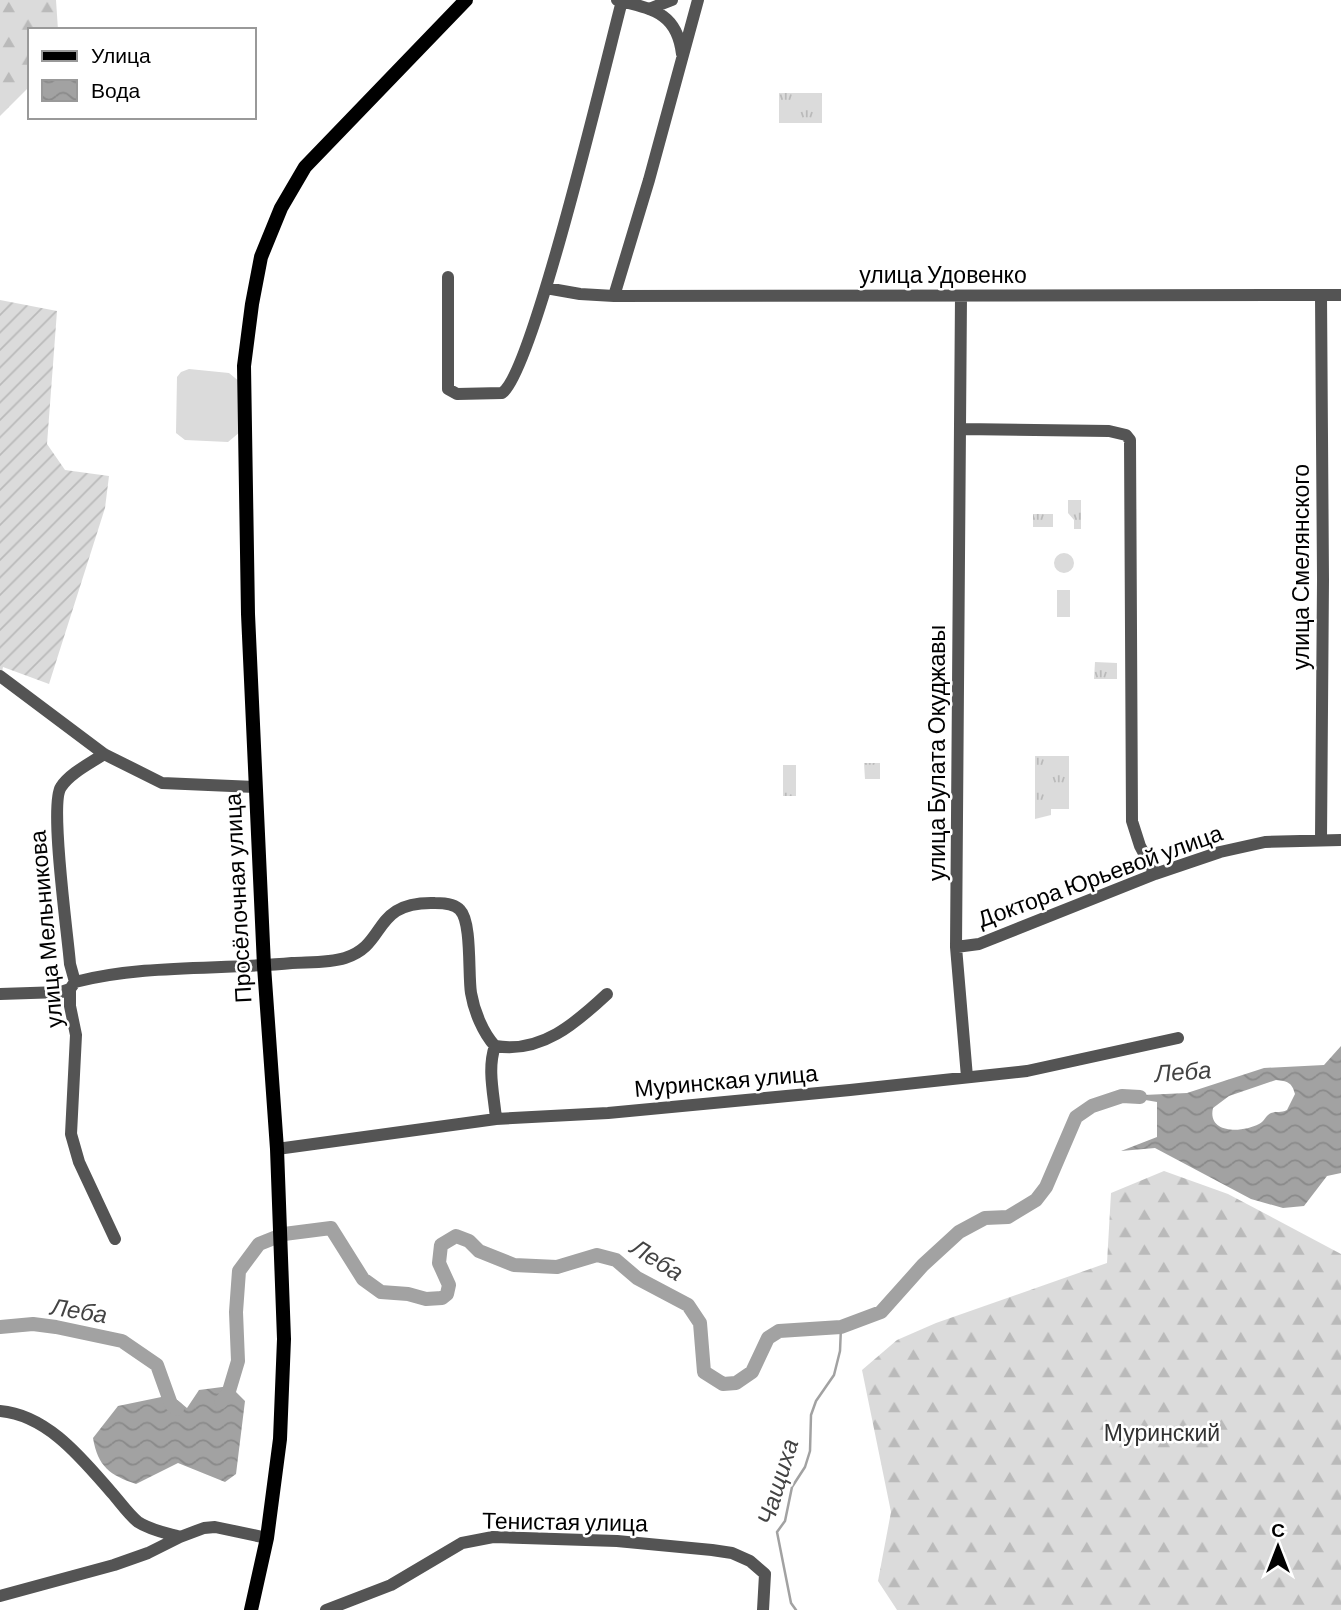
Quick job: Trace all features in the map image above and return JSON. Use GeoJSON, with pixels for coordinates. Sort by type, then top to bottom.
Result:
{"type":"FeatureCollection","features":[{"type":"Feature","properties":{"kind":"main road","name":"Просёлочная улица"},"geometry":{"type":"LineString","coordinates":[[251,1610],[267,1538],[280,1439],[284,1339],[277,1149],[264,966],[248,614],[244,366],[251,304],[261,257],[281,208],[305,167],[466,0]]}},
{"type":"Feature","properties":{"kind":"street"},"geometry":{"type":"LineString","coordinates":[[649,9],[672,0]]}},
{"type":"Feature","properties":{"kind":"street"},"geometry":{"type":"LineString","coordinates":[[614,296],[698,0]]}},
{"type":"Feature","properties":{"kind":"street"},"geometry":{"type":"LineString","coordinates":[[448,277],[450,391],[457,394],[506,392],[520,367],[547,288],[619,1],[649,9],[668,19],[677,30],[682,57]]}},
{"type":"Feature","properties":{"kind":"street","name":"улица Удовенко"},"geometry":{"type":"LineString","coordinates":[[547,288],[614,296],[1341,295]]}},
{"type":"Feature","properties":{"kind":"street","name":"улица Смелянского"},"geometry":{"type":"LineString","coordinates":[[1321,295],[1321,840]]}},
{"type":"Feature","properties":{"kind":"street","name":"улица Булата Окуджавы"},"geometry":{"type":"LineString","coordinates":[[961,296],[957,947],[967,1077]]}},
{"type":"Feature","properties":{"kind":"street"},"geometry":{"type":"LineString","coordinates":[[961,429],[1109,431],[1126,435],[1130,440],[1132,821],[1140,846],[1155,874]]}},
{"type":"Feature","properties":{"kind":"street"},"geometry":{"type":"LineString","coordinates":[[0,676],[104,754],[162,783],[255,787]]}},
{"type":"Feature","properties":{"kind":"street","name":"улица Мельникова"},"geometry":{"type":"LineString","coordinates":[[104,754],[64,783],[59,790],[57,821],[72,985],[70,1006],[76,1035],[71,1134],[79,1162],[116,1238]]}},
{"type":"Feature","properties":{"kind":"street","name":"Доктора Юрьевой улица"},"geometry":{"type":"LineString","coordinates":[[957,947],[979,944],[1155,874],[1220,852],[1246,845],[1285,840],[1341,840]]}},
{"type":"Feature","properties":{"kind":"street"},"geometry":{"type":"LineString","coordinates":[[0,994],[61,992],[72,985],[138,972],[264,966],[347,957],[362,949],[396,909],[415,903],[457,906],[463,912],[471,993],[482,1025],[495,1046],[502,1048],[547,1041],[574,1024],[607,994]]}},
{"type":"Feature","properties":{"kind":"street","name":"Муринская улица"},"geometry":{"type":"LineString","coordinates":[[277,1149],[496,1119],[608,1113],[1027,1071],[1178,1038]]}},
{"type":"Feature","properties":{"kind":"street"},"geometry":{"type":"LineString","coordinates":[[495,1046],[492,1053],[491,1079],[496,1119]]}},
{"type":"Feature","properties":{"kind":"street"},"geometry":{"type":"LineString","coordinates":[[0,1411],[28,1419],[60,1437],[136,1521],[180,1537]]}},
{"type":"Feature","properties":{"kind":"street"},"geometry":{"type":"LineString","coordinates":[[0,1596],[114,1565],[204,1528],[215,1527],[267,1538]]}},
{"type":"Feature","properties":{"kind":"street","name":"Тенистая улица"},"geometry":{"type":"LineString","coordinates":[[326,1610],[390,1585],[462,1543],[494,1537],[617,1541],[732,1553],[750,1561],[765,1574],[763,1610]]}},
{"type":"Feature","properties":{"kind":"green space"},"geometry":{"type":"Polygon","coordinates":[[[0,0],[56,0],[58,28],[28,28],[28,88],[0,116],[0,0]]]}},
{"type":"Feature","properties":{"kind":"green space"},"geometry":{"type":"Polygon","coordinates":[[[779,93],[822,93],[822,123],[779,123],[779,93]]]}},
{"type":"Feature","properties":{"kind":"green space"},"geometry":{"type":"Polygon","coordinates":[[[0,300],[57,311],[47,444],[65,470],[109,476],[105,508],[49,684],[3,667],[0,681],[0,300]]]}},
{"type":"Feature","properties":{"kind":"green space"},"geometry":{"type":"Polygon","coordinates":[[[189,369],[229,373],[240,382],[240,432],[228,442],[185,440],[176,433],[177,377],[189,369]]]}},
{"type":"Feature","properties":{"kind":"green space"},"geometry":{"type":"Polygon","coordinates":[[[1068,500],[1081,500],[1081,529],[1074,529],[1074,520],[1068,513],[1068,500]]]}},
{"type":"Feature","properties":{"kind":"green space"},"geometry":{"type":"Polygon","coordinates":[[[1033,514],[1053,514],[1053,527],[1033,527],[1033,514]]]}},
{"type":"Feature","properties":{"kind":"green space"},"geometry":{"type":"Polygon","coordinates":[[[1064,553],[1071,556],[1074,563],[1071,570],[1064,573],[1057,570],[1054,563],[1057,556],[1064,553]]]}},
{"type":"Feature","properties":{"kind":"green space"},"geometry":{"type":"Polygon","coordinates":[[[1057,590],[1070,590],[1070,617],[1057,617],[1057,590]]]}},
{"type":"Feature","properties":{"kind":"green space"},"geometry":{"type":"Polygon","coordinates":[[[1095,662],[1117,663],[1117,679],[1094,679],[1095,662]]]}},
{"type":"Feature","properties":{"kind":"green space"},"geometry":{"type":"Polygon","coordinates":[[[1035,756],[1069,756],[1069,809],[1051,809],[1051,815],[1035,819],[1035,756]]]}},
{"type":"Feature","properties":{"kind":"green space"},"geometry":{"type":"Polygon","coordinates":[[[864,763],[880,763],[880,779],[865,779],[864,763]]]}},
{"type":"Feature","properties":{"kind":"green space"},"geometry":{"type":"Polygon","coordinates":[[[783,765],[796,765],[796,796],[783,796],[783,765]]]}},
{"type":"Feature","properties":{"kind":"green space","name":"Муринский"},"geometry":{"type":"Polygon","coordinates":[[[1164,1171],[1228,1194],[1341,1254],[1341,1610],[897,1610],[878,1581],[891,1512],[862,1370],[897,1340],[936,1323],[1107,1263],[1111,1193],[1164,1171]]]}},
{"type":"Feature","properties":{"kind":"water"},"geometry":{"type":"Polygon","coordinates":[[[1341,1046],[1341,1173],[1327,1176],[1304,1206],[1283,1208],[1251,1199],[1155,1148],[1121,1151],[1157,1137],[1157,1102],[1122,1096],[1187,1093],[1264,1068],[1324,1065],[1341,1046]],[[1276,1080],[1229,1096],[1213,1108],[1215,1123],[1227,1129],[1244,1129],[1261,1123],[1271,1113],[1287,1110],[1295,1094],[1294,1090],[1286,1082],[1276,1080]]]}},
{"type":"Feature","properties":{"kind":"water"},"geometry":{"type":"Polygon","coordinates":[[[230,1386],[245,1401],[236,1474],[225,1482],[178,1463],[136,1484],[112,1473],[98,1456],[93,1438],[118,1406],[171,1395],[187,1408],[199,1390],[230,1386]]]}},
{"type":"Feature","properties":{"kind":"waterway","name":"Леба"},"geometry":{"type":"LineString","coordinates":[[221,1402],[229,1391],[238,1361],[236,1312],[239,1271],[259,1244],[284,1234],[331,1228],[363,1279],[381,1292],[408,1294],[426,1299],[442,1298],[447,1294],[449,1285],[439,1263],[441,1245],[456,1236],[469,1241],[479,1251],[514,1265],[557,1267],[597,1255],[616,1260],[637,1278],[688,1305],[700,1323],[704,1372],[723,1384],[736,1383],[752,1372],[768,1338],[779,1331],[841,1327],[881,1312],[923,1265],[959,1232],[985,1218],[1008,1217],[1036,1200],[1046,1187],[1076,1117],[1092,1106],[1122,1096],[1140,1097]]}},
{"type":"Feature","properties":{"kind":"waterway","name":"Леба"},"geometry":{"type":"LineString","coordinates":[[0,1327],[33,1324],[122,1341],[157,1365],[171,1404],[177,1409]]}},
{"type":"Feature","properties":{"kind":"waterway","name":"Чащиха"},"geometry":{"type":"LineString","coordinates":[[796,1610],[791,1603],[777,1532],[785,1521],[792,1487],[805,1467],[810,1451],[811,1415],[816,1401],[834,1375],[840,1351],[841,1327]]}}]}
